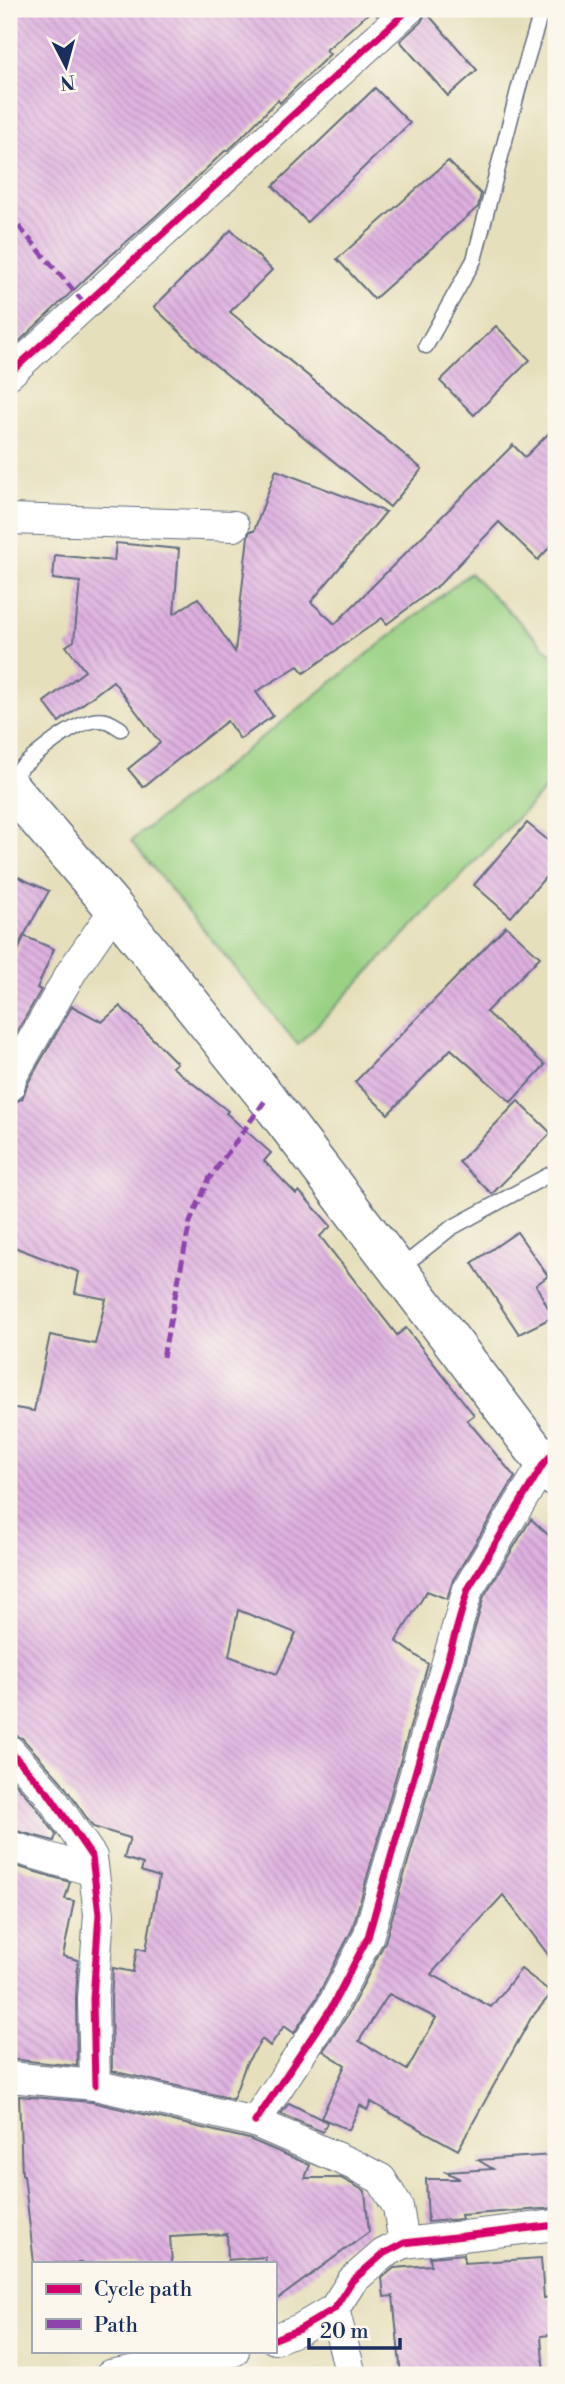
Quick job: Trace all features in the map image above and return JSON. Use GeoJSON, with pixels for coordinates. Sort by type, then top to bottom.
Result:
{"type":"FeatureCollection","features":[{"type":"Feature","properties":{"kind":"main road"},"geometry":{"type":"LineString","coordinates":[[9,786],[116,909],[552,1464]]}},
{"type":"Feature","properties":{"kind":"street"},"geometry":{"type":"LineString","coordinates":[[9,374],[409,9]]}},
{"type":"Feature","properties":{"kind":"street"},"geometry":{"type":"LineString","coordinates":[[9,519],[234,526]]}},
{"type":"Feature","properties":{"kind":"street"},"geometry":{"type":"LineString","coordinates":[[9,1087],[12,1076],[72,971],[116,909]]}},
{"type":"Feature","properties":{"kind":"street"},"geometry":{"type":"LineString","coordinates":[[255,2122],[331,2008],[368,1937],[468,1589],[552,1464]]}},
{"type":"Feature","properties":{"kind":"street"},"geometry":{"type":"LineString","coordinates":[[9,1750],[48,1793],[92,1857],[99,1914],[93,1999],[94,2085]]}},
{"type":"Feature","properties":{"kind":"street"},"geometry":{"type":"LineString","coordinates":[[9,1846],[93,1871]]}},
{"type":"Feature","properties":{"kind":"street"},"geometry":{"type":"LineString","coordinates":[[9,2077],[94,2085],[255,2122],[381,2179],[398,2207],[404,2243]]}},
{"type":"Feature","properties":{"kind":"street"},"geometry":{"type":"LineString","coordinates":[[276,2339],[300,2329],[334,2309],[352,2281],[383,2253],[404,2243],[556,2225]]}},
{"type":"Feature","properties":{"kind":"street"},"geometry":{"type":"LineString","coordinates":[[334,2309],[351,2375]]}},
{"type":"Feature","properties":{"kind":"street"},"geometry":{"type":"LineString","coordinates":[[110,2375],[229,2352]]}},
{"type":"Feature","properties":{"kind":"lane"},"geometry":{"type":"LineString","coordinates":[[426,345],[474,260],[542,9]]}},
{"type":"Feature","properties":{"kind":"lane"},"geometry":{"type":"LineString","coordinates":[[9,778],[61,735],[90,722],[105,720],[121,729]]}},
{"type":"Feature","properties":{"kind":"lane"},"geometry":{"type":"LineString","coordinates":[[398,1270],[452,1228],[556,1171]]}},
{"type":"Feature","properties":{"kind":"green space"},"geometry":{"type":"Polygon","coordinates":[[[470,573],[556,658],[556,778],[298,1045],[131,841],[470,573]]]}},
{"type":"Feature","properties":{"kind":"building"},"geometry":{"type":"Polygon","coordinates":[[[9,9],[383,9],[377,15],[372,10],[326,50],[330,54],[280,103],[278,100],[234,145],[9,351],[9,9]]]}},
{"type":"Feature","properties":{"kind":"building"},"geometry":{"type":"Polygon","coordinates":[[[426,12],[477,70],[448,96],[400,41],[421,22],[426,12]]]}},
{"type":"Feature","properties":{"kind":"building"},"geometry":{"type":"Polygon","coordinates":[[[375,88],[410,123],[307,222],[273,186],[375,88]]]}},
{"type":"Feature","properties":{"kind":"building"},"geometry":{"type":"Polygon","coordinates":[[[448,161],[481,194],[478,207],[374,299],[337,259],[448,161]]]}},
{"type":"Feature","properties":{"kind":"building"},"geometry":{"type":"Polygon","coordinates":[[[231,230],[272,270],[230,312],[422,469],[390,507],[208,359],[154,307],[231,230]]]}},
{"type":"Feature","properties":{"kind":"building"},"geometry":{"type":"Polygon","coordinates":[[[496,326],[530,360],[474,415],[440,381],[496,326]]]}},
{"type":"Feature","properties":{"kind":"building"},"geometry":{"type":"Polygon","coordinates":[[[556,426],[556,540],[538,560],[499,522],[440,584],[387,624],[382,618],[304,673],[298,666],[256,692],[273,716],[240,739],[227,721],[143,787],[128,769],[160,743],[113,681],[59,722],[44,702],[85,671],[66,646],[74,641],[80,582],[53,579],[55,555],[114,561],[116,543],[179,549],[174,614],[198,598],[235,652],[248,536],[250,531],[254,531],[276,470],[386,512],[311,602],[335,624],[513,445],[525,457],[556,426]]]}},
{"type":"Feature","properties":{"kind":"building"},"geometry":{"type":"Polygon","coordinates":[[[527,823],[556,847],[556,865],[511,917],[474,885],[527,823]]]}},
{"type":"Feature","properties":{"kind":"building"},"geometry":{"type":"Polygon","coordinates":[[[9,873],[49,891],[9,962],[9,873]]]}},
{"type":"Feature","properties":{"kind":"building"},"geometry":{"type":"Polygon","coordinates":[[[506,926],[540,957],[486,1012],[545,1065],[511,1102],[451,1049],[388,1114],[355,1082],[506,926]]]}},
{"type":"Feature","properties":{"kind":"building"},"geometry":{"type":"Polygon","coordinates":[[[24,936],[54,949],[37,988],[41,990],[9,1046],[9,973],[24,936]]]}},
{"type":"Feature","properties":{"kind":"building"},"geometry":{"type":"Polygon","coordinates":[[[72,1006],[102,1022],[120,1006],[177,1063],[172,1067],[228,1111],[226,1113],[271,1153],[264,1161],[296,1194],[299,1191],[331,1226],[320,1236],[397,1335],[406,1328],[474,1415],[467,1420],[515,1477],[453,1580],[447,1599],[427,1591],[396,1641],[428,1664],[352,1930],[316,1999],[294,2033],[284,2026],[270,2046],[262,2039],[246,2064],[233,2099],[112,2071],[113,1968],[133,1972],[137,1948],[146,1950],[159,1877],[141,1871],[143,1864],[124,1858],[130,1838],[93,1827],[61,1781],[22,1738],[9,1733],[9,1407],[34,1411],[50,1335],[95,1344],[106,1299],[75,1293],[79,1272],[9,1245],[9,1104],[22,1099],[28,1083],[72,1006]],[[238,1610],[229,1656],[277,1674],[296,1633],[238,1610]]]}},
{"type":"Feature","properties":{"kind":"building"},"geometry":{"type":"Polygon","coordinates":[[[518,1101],[551,1133],[492,1194],[459,1162],[518,1101]]]}},
{"type":"Feature","properties":{"kind":"building"},"geometry":{"type":"Polygon","coordinates":[[[517,1232],[548,1276],[536,1285],[553,1317],[519,1334],[472,1263],[517,1232]]]}},
{"type":"Feature","properties":{"kind":"building"},"geometry":{"type":"Polygon","coordinates":[[[531,1519],[556,1542],[556,1965],[503,1895],[431,1974],[491,2007],[521,1969],[552,1993],[531,2018],[458,2150],[371,2102],[367,2110],[360,2105],[349,2130],[321,2118],[345,2065],[323,2051],[347,2016],[385,1942],[484,1596],[531,1519]],[[389,1994],[359,2041],[407,2070],[436,2018],[389,1994]]]}},
{"type":"Feature","properties":{"kind":"building"},"geometry":{"type":"Polygon","coordinates":[[[9,1776],[34,1804],[56,1835],[54,1841],[9,1829],[9,1776]]]}},
{"type":"Feature","properties":{"kind":"building"},"geometry":{"type":"Polygon","coordinates":[[[9,1864],[70,1882],[65,1899],[74,1901],[63,1956],[78,1960],[77,2066],[9,2059],[9,1864]]]}},
{"type":"Feature","properties":{"kind":"building"},"geometry":{"type":"Polygon","coordinates":[[[19,2096],[92,2102],[249,2139],[310,2165],[305,2178],[341,2178],[365,2191],[369,2232],[276,2300],[276,2262],[266,2262],[265,2257],[228,2260],[227,2234],[170,2237],[172,2262],[34,2262],[22,2175],[19,2096]]]}},
{"type":"Feature","properties":{"kind":"building"},"geometry":{"type":"Polygon","coordinates":[[[289,2103],[327,2122],[323,2132],[281,2114],[289,2103]]]}},
{"type":"Feature","properties":{"kind":"building"},"geometry":{"type":"Polygon","coordinates":[[[554,2155],[556,2208],[461,2215],[462,2219],[428,2222],[426,2179],[460,2179],[446,2172],[493,2169],[478,2160],[554,2155]]]}},
{"type":"Feature","properties":{"kind":"building"},"geometry":{"type":"Polygon","coordinates":[[[464,2254],[464,2263],[541,2258],[544,2298],[556,2296],[556,2334],[541,2336],[544,2375],[401,2375],[393,2296],[384,2297],[382,2278],[394,2268],[431,2265],[430,2257],[464,2254]]]}},
{"type":"Feature","properties":{"kind":"marked path"},"geometry":{"type":"LineString","coordinates":[[9,215],[85,304]]}},
{"type":"Feature","properties":{"kind":"marked path"},"geometry":{"type":"LineString","coordinates":[[163,1357],[190,1222],[209,1179],[267,1098]]}},
{"type":"Feature","properties":{"kind":"cycle path"},"geometry":{"type":"LineString","coordinates":[[9,374],[409,9]]}},
{"type":"Feature","properties":{"kind":"cycle path"},"geometry":{"type":"LineString","coordinates":[[255,2122],[331,2008],[368,1937],[468,1589],[544,1463],[556,1450]]}},
{"type":"Feature","properties":{"kind":"cycle path"},"geometry":{"type":"LineString","coordinates":[[9,1750],[48,1793],[92,1857],[99,1914],[93,1999],[95,2085]]}},
{"type":"Feature","properties":{"kind":"cycle path"},"geometry":{"type":"LineString","coordinates":[[276,2339],[300,2329],[334,2309],[352,2281],[383,2254],[404,2243],[556,2225]]}}]}
